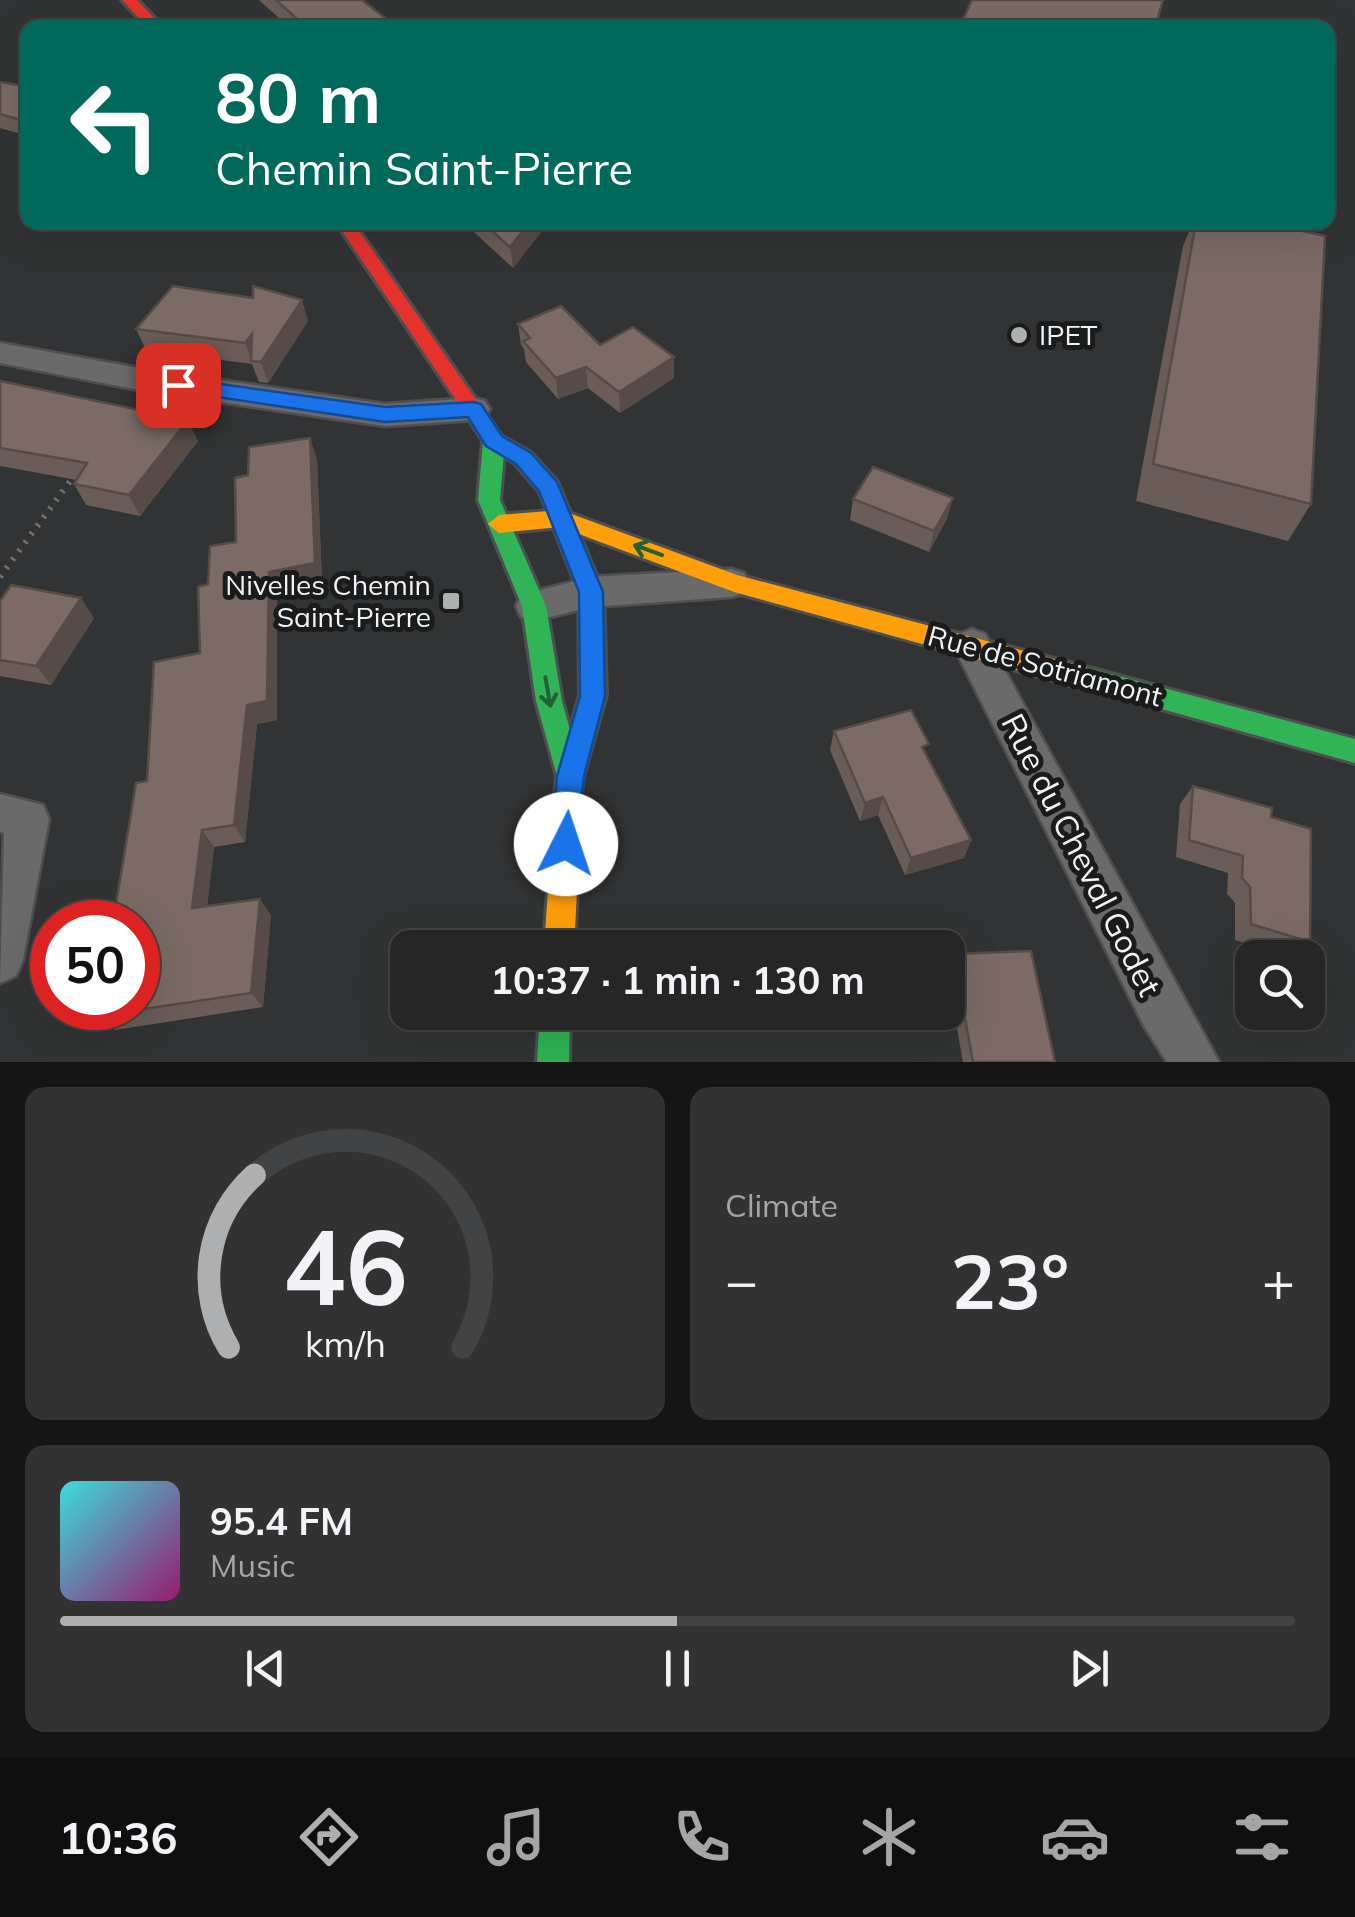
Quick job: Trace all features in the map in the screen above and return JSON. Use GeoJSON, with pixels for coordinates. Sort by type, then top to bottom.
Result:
{"type":"FeatureCollection","features":[{"type":"Feature","properties":{"kind":"main road"},"geometry":{"type":"LineString","coordinates":[[129,0],[149,20]]}},
{"type":"Feature","properties":{"kind":"main road"},"geometry":{"type":"LineString","coordinates":[[350,230],[411,315],[439,366],[494,441],[524,458],[549,488],[591,592],[593,696],[570,776],[560,930]]}},
{"type":"Feature","properties":{"kind":"main road"},"geometry":{"type":"LineString","coordinates":[[494,441],[489,500],[534,606],[549,702],[570,776]]}},
{"type":"Feature","properties":{"kind":"main road","name":"Rue de Sotriamont"},"geometry":{"type":"LineString","coordinates":[[499,524],[561,518],[734,582],[1355,751]]}},
{"type":"Feature","properties":{"kind":"main road"},"geometry":{"type":"LineString","coordinates":[[553,1062],[554,1030]]}},
{"type":"Feature","properties":{"kind":"street"},"geometry":{"type":"LineString","coordinates":[[0,353],[144,380],[385,415],[474,409]]}},
{"type":"Feature","properties":{"kind":"street","name":"Rue de Sotriamont"},"geometry":{"type":"LineString","coordinates":[[534,606],[591,592],[734,582]]}},
{"type":"Feature","properties":{"kind":"street","name":"Rue du Cheval Godet"},"geometry":{"type":"LineString","coordinates":[[972,646],[1161,1009],[1196,1062]]}},
{"type":"Feature","properties":{"kind":"street"},"geometry":{"type":"LineString","coordinates":[[0,813],[28,819],[0,960]]}},
{"type":"Feature","properties":{"kind":"path"},"geometry":{"type":"LineString","coordinates":[[0,577],[77,471]]}},
{"type":"Feature","properties":{"kind":"building"},"geometry":{"type":"Polygon","coordinates":[[[276,0],[362,0],[388,20],[298,20],[276,0]]]}},
{"type":"Feature","properties":{"kind":"building"},"geometry":{"type":"Polygon","coordinates":[[[972,0],[1163,0],[1157,20],[963,20],[972,0]]]}},
{"type":"Feature","properties":{"kind":"building"},"geometry":{"type":"Polygon","coordinates":[[[0,82],[20,86],[20,120],[0,114],[0,82]]]}},
{"type":"Feature","properties":{"kind":"building"},"geometry":{"type":"Polygon","coordinates":[[[491,230],[524,230],[510,247],[491,230]]]}},
{"type":"Feature","properties":{"kind":"building"},"geometry":{"type":"Polygon","coordinates":[[[1195,230],[1298,230],[1325,236],[1311,504],[1153,464],[1195,230]]]}},
{"type":"Feature","properties":{"kind":"building"},"geometry":{"type":"Polygon","coordinates":[[[173,286],[253,298],[253,286],[302,300],[261,362],[251,361],[252,334],[245,343],[136,329],[173,286]]]}},
{"type":"Feature","properties":{"kind":"building"},"geometry":{"type":"Polygon","coordinates":[[[561,306],[600,345],[633,327],[674,357],[619,392],[586,367],[556,378],[523,341],[530,338],[518,324],[561,306]]]}},
{"type":"Feature","properties":{"kind":"building"},"geometry":{"type":"Polygon","coordinates":[[[0,381],[188,420],[129,495],[74,484],[87,463],[0,448],[0,381]]]}},
{"type":"Feature","properties":{"kind":"building"},"geometry":{"type":"Polygon","coordinates":[[[310,438],[315,563],[269,572],[267,701],[247,705],[234,825],[202,830],[192,908],[260,899],[251,993],[160,1007],[160,900],[117,900],[136,783],[147,781],[154,662],[200,653],[198,587],[208,584],[210,546],[236,542],[235,478],[248,475],[249,447],[310,438]]]}},
{"type":"Feature","properties":{"kind":"building"},"geometry":{"type":"Polygon","coordinates":[[[873,467],[953,498],[934,531],[853,499],[873,467]]]}},
{"type":"Feature","properties":{"kind":"building"},"geometry":{"type":"Polygon","coordinates":[[[11,585],[81,598],[36,666],[0,660],[0,601],[11,585]]]}},
{"type":"Feature","properties":{"kind":"building"},"geometry":{"type":"Polygon","coordinates":[[[911,710],[929,744],[922,747],[971,840],[911,858],[883,797],[865,803],[834,731],[911,710]]]}},
{"type":"Feature","properties":{"kind":"building"},"geometry":{"type":"Polygon","coordinates":[[[1193,786],[1272,808],[1271,817],[1311,829],[1310,940],[1251,924],[1250,887],[1242,878],[1243,856],[1189,840],[1193,786]]]}},
{"type":"Feature","properties":{"kind":"building"},"geometry":{"type":"Polygon","coordinates":[[[1031,951],[1055,1062],[973,1062],[965,1019],[965,954],[1031,951]]]}},
{"type":"Feature","properties":{"kind":"traffic: fast"},"geometry":{"type":"LineString","coordinates":[[494,441],[489,500],[534,606],[549,701],[570,776]]}},
{"type":"Feature","properties":{"kind":"traffic: fast"},"geometry":{"type":"LineString","coordinates":[[1085,678],[1355,751]]}},
{"type":"Feature","properties":{"kind":"traffic: fast"},"geometry":{"type":"LineString","coordinates":[[553,1062],[554,1030]]}},
{"type":"Feature","properties":{"kind":"traffic: slow"},"geometry":{"type":"LineString","coordinates":[[499,524],[561,518],[734,583],[1085,678]]}},
{"type":"Feature","properties":{"kind":"traffic: slow"},"geometry":{"type":"LineString","coordinates":[[560,930],[567,816]]}},
{"type":"Feature","properties":{"kind":"traffic: jam"},"geometry":{"type":"LineString","coordinates":[[129,0],[149,20]]}},
{"type":"Feature","properties":{"kind":"traffic: jam"},"geometry":{"type":"LineString","coordinates":[[349,230],[494,441],[523,458],[549,488],[591,592],[593,695],[570,776],[567,816]]}},
{"type":"Feature","properties":{"kind":"place","name":"IPET"},"geometry":{"type":"Point","coordinates":[1019,335]}},
{"type":"Feature","properties":{"kind":"place","name":"Nivelles Chemin Saint-Pierre"},"geometry":{"type":"Point","coordinates":[451,601]}},
{"type":"Feature","properties":{"kind":"route"},"geometry":{"type":"LineString","coordinates":[[178,385],[385,415],[474,409],[494,441],[524,458],[549,488],[591,592],[593,696],[570,776],[566,844]]}}]}
